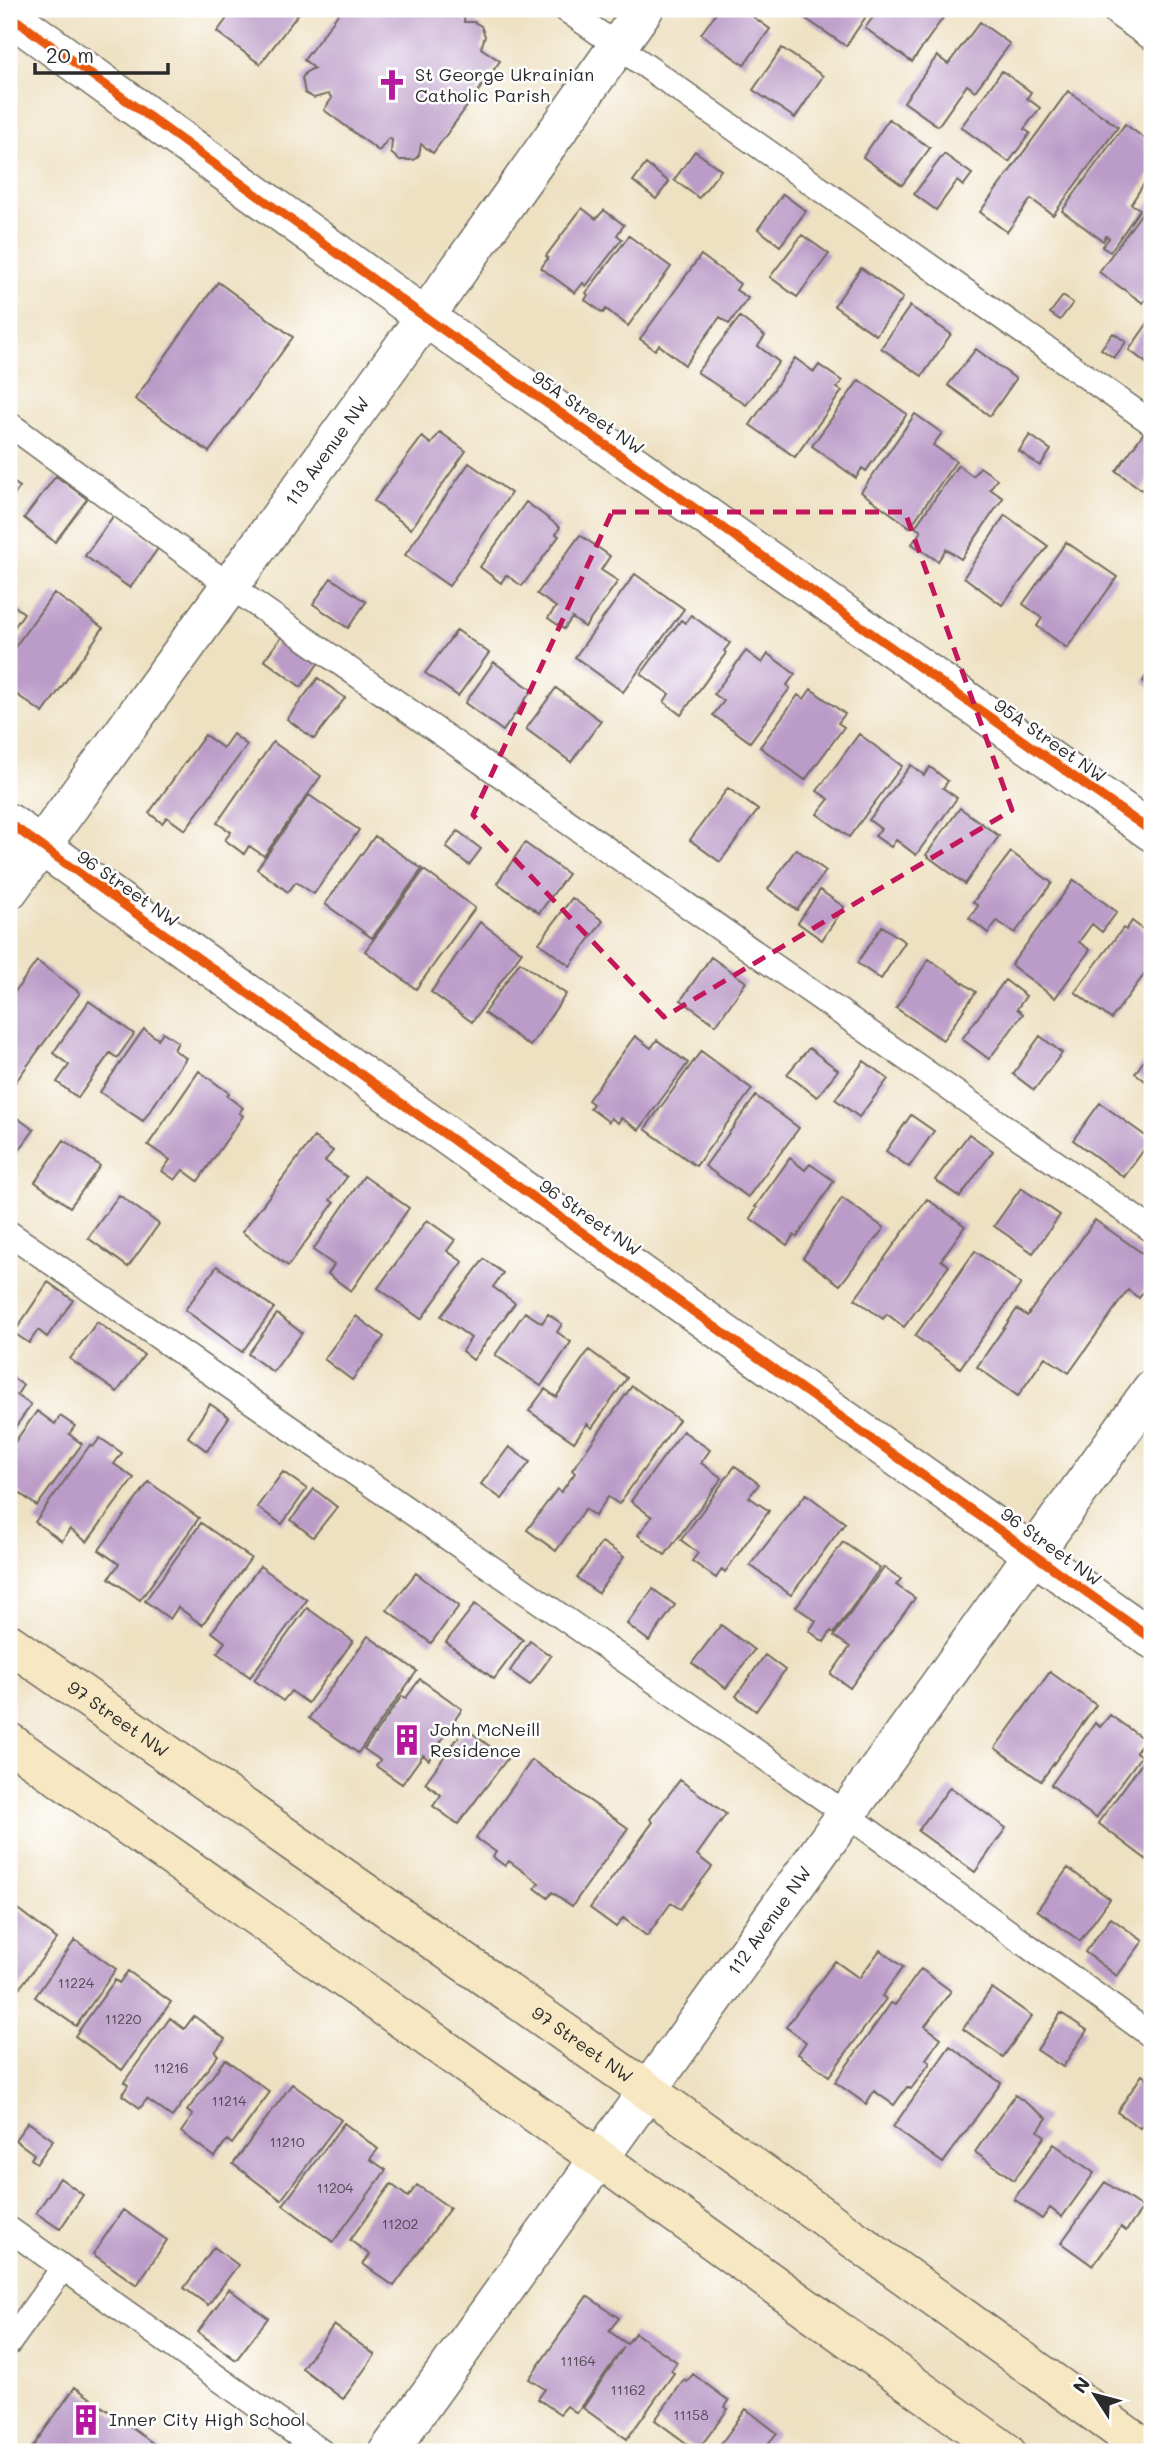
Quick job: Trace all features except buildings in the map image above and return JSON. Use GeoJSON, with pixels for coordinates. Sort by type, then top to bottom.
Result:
{"type":"FeatureCollection","features":[{"type":"Feature","properties":{"kind":"main road","name":"97 Street NW"},"geometry":{"type":"LineString","coordinates":[[9,1643],[648,2091],[1150,2452]]}},
{"type":"Feature","properties":{"kind":"main road"},"geometry":{"type":"LineString","coordinates":[[9,1742],[600,2159],[1006,2452]]}},
{"type":"Feature","properties":{"kind":"street","name":"113 Avenue NW"},"geometry":{"type":"LineString","coordinates":[[9,890],[425,317],[643,9]]}},
{"type":"Feature","properties":{"kind":"street"},"geometry":{"type":"LineString","coordinates":[[1122,9],[1152,30]]}},
{"type":"Feature","properties":{"kind":"street","name":"95A Street NW"},"geometry":{"type":"LineString","coordinates":[[9,15],[425,317],[1152,832]]}},
{"type":"Feature","properties":{"kind":"street","name":"96 Street NW"},"geometry":{"type":"LineString","coordinates":[[9,823],[1152,1639]]}},
{"type":"Feature","properties":{"kind":"street","name":"112 Avenue NW"},"geometry":{"type":"LineString","coordinates":[[388,2452],[1152,1389]]}},
{"type":"Feature","properties":{"kind":"lane"},"geometry":{"type":"LineString","coordinates":[[565,9],[1152,423]]}},
{"type":"Feature","properties":{"kind":"lane"},"geometry":{"type":"LineString","coordinates":[[9,424],[230,586],[1152,1230]]}},
{"type":"Feature","properties":{"kind":"lane"},"geometry":{"type":"LineString","coordinates":[[9,1233],[846,1814],[1152,2036]]}},
{"type":"Feature","properties":{"kind":"lane"},"geometry":{"type":"LineString","coordinates":[[9,2229],[322,2452]]}},
{"type":"Feature","properties":{"kind":"lane"},"geometry":{"type":"LineString","coordinates":[[9,2343],[63,2268]]}},
{"type":"Feature","properties":{"kind":"highlighted area"},"geometry":{"type":"Polygon","coordinates":[[[612,512],[905,512],[1012,810],[664,1017],[473,815],[612,512]]]}},
{"type":"Feature","properties":{"kind":"cycle path"},"geometry":{"type":"LineString","coordinates":[[9,15],[425,317],[1152,832]]}},
{"type":"Feature","properties":{"kind":"cycle path"},"geometry":{"type":"LineString","coordinates":[[9,823],[1152,1639]]}},
{"type":"Feature","properties":{"kind":"place","name":"St George Ukrainian Catholic Parish"},"geometry":{"type":"Point","coordinates":[392,85]}},
{"type":"Feature","properties":{"kind":"place","name":"John McNeill Residence"},"geometry":{"type":"Point","coordinates":[407,1740]}},
{"type":"Feature","properties":{"kind":"place","name":"Inner City High School"},"geometry":{"type":"Point","coordinates":[86,2420]}}]}
